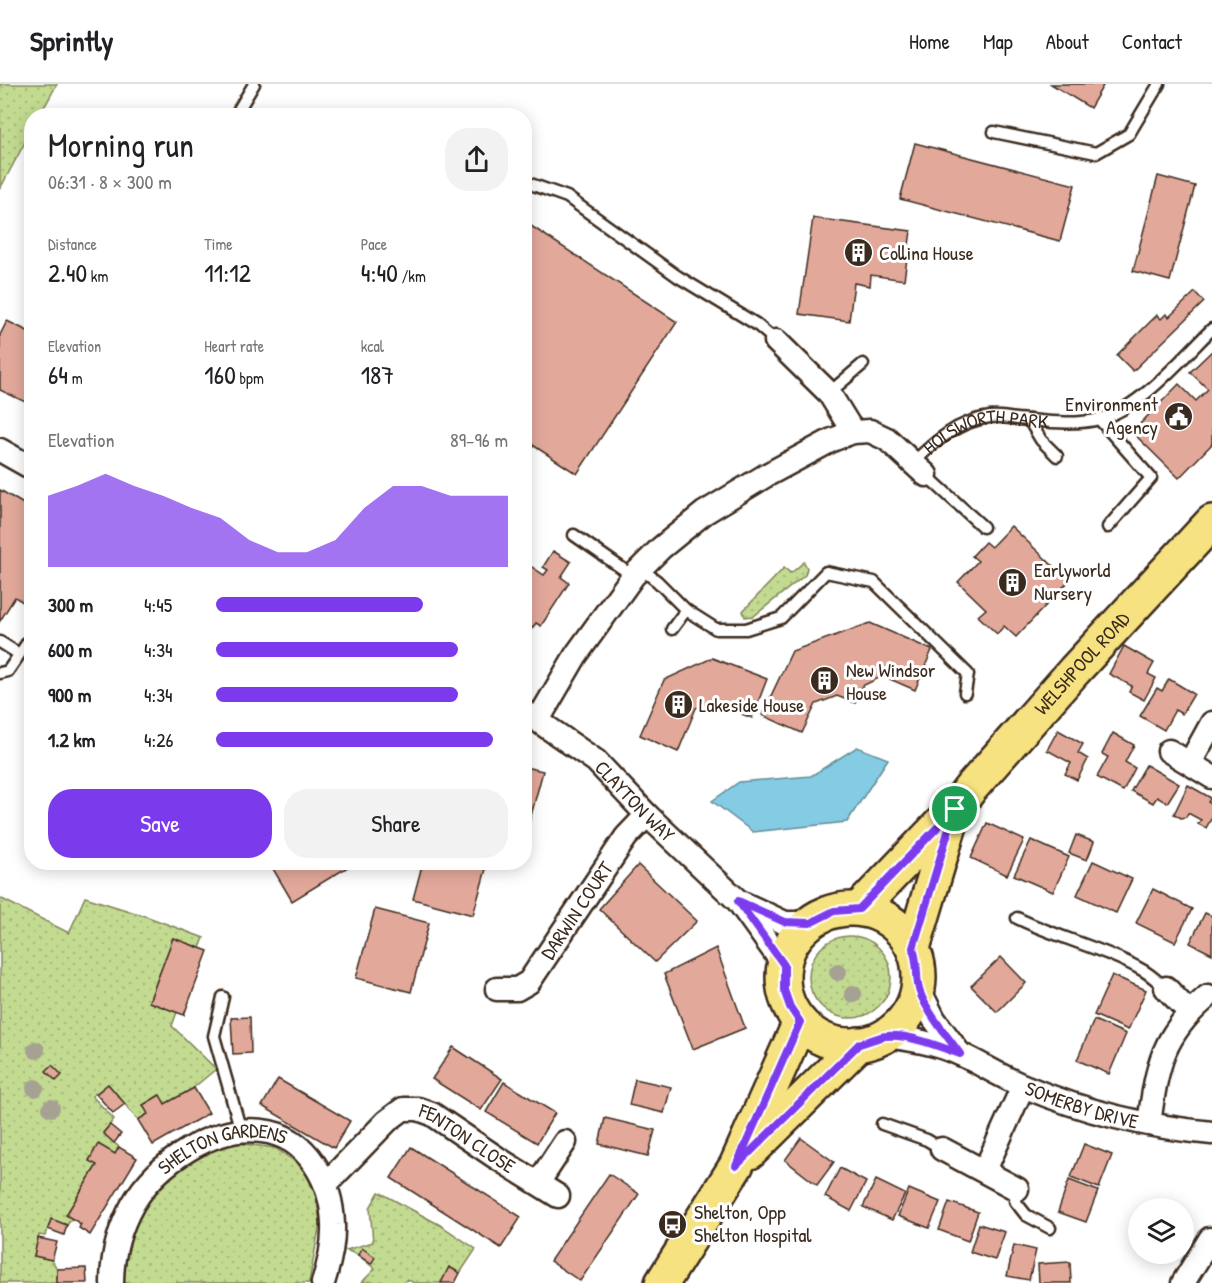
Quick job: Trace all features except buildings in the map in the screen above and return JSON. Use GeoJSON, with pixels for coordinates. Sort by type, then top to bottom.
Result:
{"type":"FeatureCollection","features":[{"type":"Feature","properties":{"kind":"main road","name":"WELSHPOOL ROAD"},"geometry":{"type":"LineString","coordinates":[[859,909],[955,809],[1074,671],[1212,522]]}},
{"type":"Feature","properties":{"kind":"main road","name":"WELSHPOOL ROAD"},"geometry":{"type":"LineString","coordinates":[[913,948],[955,809]]}},
{"type":"Feature","properties":{"kind":"main road","name":"WELSHPOOL ROAD"},"geometry":{"type":"LineString","coordinates":[[736,1166],[872,1040],[900,1024],[911,1009],[918,987],[918,964],[913,948],[899,928],[882,916],[859,909],[834,911],[810,923],[792,943],[784,965],[784,990],[790,1007],[800,1022],[825,1040],[837,1044],[872,1040]]}},
{"type":"Feature","properties":{"kind":"main road","name":"WELSHPOOL ROAD"},"geometry":{"type":"LineString","coordinates":[[662,1283],[736,1166],[800,1022]]}},
{"type":"Feature","properties":{"kind":"street"},"geometry":{"type":"LineString","coordinates":[[532,715],[637,572],[661,548],[704,513],[765,476],[832,440],[853,432],[829,393],[776,341]]}},
{"type":"Feature","properties":{"kind":"street","name":"HOLSWORTH PARK"},"geometry":{"type":"LineString","coordinates":[[853,432],[870,432],[887,439],[920,469]]}},
{"type":"Feature","properties":{"kind":"street"},"geometry":{"type":"LineString","coordinates":[[0,450],[24,464]]}},
{"type":"Feature","properties":{"kind":"street","name":"CLAYTON WAY"},"geometry":{"type":"LineString","coordinates":[[532,717],[596,761],[647,815],[738,901],[784,965]]}},
{"type":"Feature","properties":{"kind":"street"},"geometry":{"type":"LineString","coordinates":[[1190,763],[1212,723]]}},
{"type":"Feature","properties":{"kind":"street"},"geometry":{"type":"LineString","coordinates":[[1169,751],[1212,777]]}},
{"type":"Feature","properties":{"kind":"street","name":"DARWIN COURT"},"geometry":{"type":"LineString","coordinates":[[497,989],[533,987],[626,837],[647,815]]}},
{"type":"Feature","properties":{"kind":"street","name":"CLAYTON WAY"},"geometry":{"type":"LineString","coordinates":[[738,901],[785,922],[810,923]]}},
{"type":"Feature","properties":{"kind":"street","name":"SOMERBY DRIVE"},"geometry":{"type":"LineString","coordinates":[[918,987],[934,1019],[960,1054]]}},
{"type":"Feature","properties":{"kind":"street"},"geometry":{"type":"LineString","coordinates":[[1166,988],[1189,1012]]}},
{"type":"Feature","properties":{"kind":"street"},"geometry":{"type":"LineString","coordinates":[[1149,1124],[1164,1054],[1177,1027],[1189,1012],[1210,994]]}},
{"type":"Feature","properties":{"kind":"street","name":"SOMERBY DRIVE"},"geometry":{"type":"LineString","coordinates":[[872,1040],[922,1040],[960,1054],[1023,1086],[1079,1107],[1149,1124],[1212,1133]]}},
{"type":"Feature","properties":{"kind":"street"},"geometry":{"type":"LineString","coordinates":[[985,1170],[1023,1086]]}},
{"type":"Feature","properties":{"kind":"street","name":"FENTON CLOSE"},"geometry":{"type":"LineString","coordinates":[[326,1184],[387,1121],[403,1109],[418,1109],[432,1114],[558,1196]]}},
{"type":"Feature","properties":{"kind":"street","name":"SHELTON GARDENS"},"geometry":{"type":"LineString","coordinates":[[112,1283],[114,1255],[124,1221],[134,1202],[149,1184],[188,1149],[213,1137],[241,1131],[263,1131],[292,1142],[303,1149],[326,1184],[333,1225],[332,1246],[323,1283]]}},
{"type":"Feature","properties":{"kind":"street"},"geometry":{"type":"LineString","coordinates":[[538,1184],[565,1142]]}},
{"type":"Feature","properties":{"kind":"street"},"geometry":{"type":"LineString","coordinates":[[942,1149],[1017,1189]]}},
{"type":"Feature","properties":{"kind":"street"},"geometry":{"type":"LineString","coordinates":[[1183,1283],[1210,1239],[1212,1241]]}},
{"type":"Feature","properties":{"kind":"lane"},"geometry":{"type":"LineString","coordinates":[[240,108],[254,84]]}},
{"type":"Feature","properties":{"kind":"lane"},"geometry":{"type":"LineString","coordinates":[[994,132],[1096,153],[1130,134],[1159,84]]}},
{"type":"Feature","properties":{"kind":"lane"},"geometry":{"type":"LineString","coordinates":[[532,184],[567,197],[677,276],[756,324],[776,341]]}},
{"type":"Feature","properties":{"kind":"lane","name":"HOLSWORTH PARK"},"geometry":{"type":"LineString","coordinates":[[920,469],[932,444],[962,426],[990,417],[1066,422],[1099,419],[1130,405],[1167,374],[1212,329]]}},
{"type":"Feature","properties":{"kind":"lane"},"geometry":{"type":"LineString","coordinates":[[829,393],[863,364]]}},
{"type":"Feature","properties":{"kind":"lane"},"geometry":{"type":"LineString","coordinates":[[1099,419],[1151,478],[1108,527]]}},
{"type":"Feature","properties":{"kind":"lane"},"geometry":{"type":"LineString","coordinates":[[1029,420],[1041,440],[1057,456]]}},
{"type":"Feature","properties":{"kind":"lane"},"geometry":{"type":"LineString","coordinates":[[920,469],[983,527]]}},
{"type":"Feature","properties":{"kind":"lane"},"geometry":{"type":"LineString","coordinates":[[574,534],[637,572],[657,581],[686,610],[716,629],[746,629],[781,618],[826,572],[874,582],[968,674],[965,693]]}},
{"type":"Feature","properties":{"kind":"lane"},"geometry":{"type":"LineString","coordinates":[[672,629],[686,610]]}},
{"type":"Feature","properties":{"kind":"lane"},"geometry":{"type":"LineString","coordinates":[[0,642],[19,654]]}},
{"type":"Feature","properties":{"kind":"lane"},"geometry":{"type":"LineString","coordinates":[[0,673],[8,671],[24,647]]}},
{"type":"Feature","properties":{"kind":"lane"},"geometry":{"type":"LineString","coordinates":[[1017,918],[1122,960],[1145,972],[1166,988]]}},
{"type":"Feature","properties":{"kind":"lane"},"geometry":{"type":"LineString","coordinates":[[223,997],[214,1035],[241,1131]]}},
{"type":"Feature","properties":{"kind":"lane"},"geometry":{"type":"LineString","coordinates":[[882,1124],[927,1140],[942,1149]]}},
{"type":"Feature","properties":{"kind":"lane"},"geometry":{"type":"LineString","coordinates":[[1017,1189],[1015,1201],[1026,1215],[1050,1228]]}},
{"type":"Feature","properties":{"kind":"green space"},"geometry":{"type":"Polygon","coordinates":[[[0,84],[57,84],[44,108],[24,108],[24,144],[0,189],[0,84]]]}},
{"type":"Feature","properties":{"kind":"green space"},"geometry":{"type":"Polygon","coordinates":[[[804,562],[807,568],[805,575],[754,616],[745,617],[743,611],[784,568],[791,573],[804,562]]]}},
{"type":"Feature","properties":{"kind":"green space"},"geometry":{"type":"Polygon","coordinates":[[[85,897],[204,938],[200,948],[173,938],[149,1001],[177,1012],[172,1026],[216,1069],[192,1089],[165,1104],[159,1095],[143,1105],[148,1114],[138,1120],[108,1084],[92,1096],[114,1119],[103,1133],[119,1147],[115,1154],[98,1145],[89,1160],[97,1165],[66,1215],[72,1218],[67,1225],[51,1220],[45,1236],[39,1235],[34,1256],[52,1260],[57,1269],[57,1283],[0,1283],[0,898],[69,933],[85,897]]]}},
{"type":"Feature","properties":{"kind":"green space"},"geometry":{"type":"Polygon","coordinates":[[[842,936],[858,936],[873,943],[884,954],[891,969],[888,993],[879,1006],[858,1018],[842,1018],[827,1011],[816,1000],[809,985],[809,969],[816,954],[827,943],[842,936]]]}},
{"type":"Feature","properties":{"kind":"green space"},"geometry":{"type":"Polygon","coordinates":[[[237,1143],[275,1148],[303,1167],[316,1191],[320,1223],[309,1283],[119,1283],[124,1243],[163,1181],[200,1153],[237,1143]]]}},
{"type":"Feature","properties":{"kind":"green space"},"geometry":{"type":"Polygon","coordinates":[[[379,1192],[440,1225],[476,1249],[460,1273],[449,1267],[441,1283],[414,1283],[407,1279],[404,1283],[362,1282],[375,1269],[358,1255],[346,1250],[373,1242],[370,1208],[379,1192]]]}},
{"type":"Feature","properties":{"kind":"water"},"geometry":{"type":"Polygon","coordinates":[[[857,747],[888,759],[847,822],[753,832],[712,801],[739,782],[811,776],[857,747]]]}},
{"type":"Feature","properties":{"kind":"place","name":"Collina House"},"geometry":{"type":"Point","coordinates":[858,253]}},
{"type":"Feature","properties":{"kind":"place","name":"Environment Agency"},"geometry":{"type":"Point","coordinates":[1179,416]}},
{"type":"Feature","properties":{"kind":"place","name":"Earlyworld Nursery"},"geometry":{"type":"Point","coordinates":[1013,582]}},
{"type":"Feature","properties":{"kind":"place","name":"New Windsor House"},"geometry":{"type":"Point","coordinates":[825,681]}},
{"type":"Feature","properties":{"kind":"place","name":"Lakeside House"},"geometry":{"type":"Point","coordinates":[678,705]}},
{"type":"Feature","properties":{"kind":"place","name":"Shelton, Opp Shelton Hospital"},"geometry":{"type":"Point","coordinates":[673,1224]}},
{"type":"Feature","properties":{"kind":"route"},"geometry":{"type":"LineString","coordinates":[[955,809],[913,948],[918,964],[918,987],[934,1019],[960,1054],[922,1040],[885,1036],[859,1044],[736,1166],[800,1022],[790,1007],[784,990],[784,965],[738,901],[785,922],[810,923],[834,911],[859,909],[955,809]]}}]}
